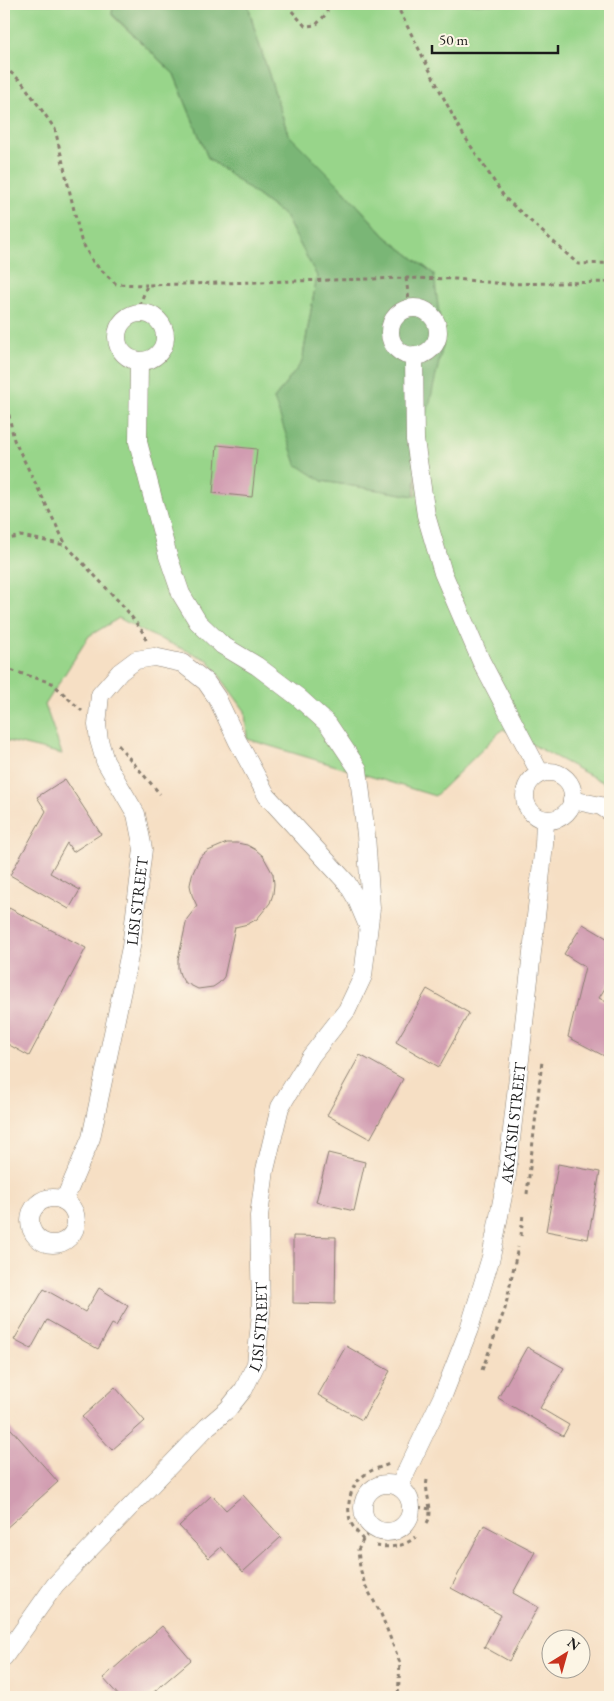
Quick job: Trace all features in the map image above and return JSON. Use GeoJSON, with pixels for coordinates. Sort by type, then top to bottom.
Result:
{"type":"FeatureCollection","features":[{"type":"Feature","properties":{"kind":"street"},"geometry":{"type":"LineString","coordinates":[[410,308],[425,310],[436,322],[438,329],[437,337],[429,350],[414,355],[401,352],[392,341],[390,334],[390,327],[397,314],[410,308]]}},
{"type":"Feature","properties":{"kind":"street"},"geometry":{"type":"LineString","coordinates":[[145,313],[153,316],[164,328],[164,344],[155,357],[147,360],[139,361],[125,355],[120,349],[117,334],[124,321],[130,316],[137,314],[145,313]]}},
{"type":"Feature","properties":{"kind":"street"},"geometry":{"type":"LineString","coordinates":[[414,355],[415,440],[426,515],[441,564],[481,661],[540,773]]}},
{"type":"Feature","properties":{"kind":"street","name":"LISI STREET"},"geometry":{"type":"LineString","coordinates":[[4,1657],[55,1585],[207,1427],[228,1409],[244,1389],[256,1364],[261,1313],[259,1216],[265,1170],[280,1107],[311,1056],[346,1010],[363,976],[368,942],[371,908],[366,835],[358,768],[328,724],[298,697],[257,666],[222,644],[198,622],[181,594],[163,537],[138,442],[139,361]]}},
{"type":"Feature","properties":{"kind":"street","name":"LISI STREET"},"geometry":{"type":"LineString","coordinates":[[64,1201],[91,1138],[131,947],[143,849],[136,814],[105,761],[97,725],[100,695],[120,672],[136,660],[154,657],[182,663],[206,682],[217,698],[267,796],[347,883],[357,900],[368,926]]}},
{"type":"Feature","properties":{"kind":"street"},"geometry":{"type":"LineString","coordinates":[[553,772],[564,777],[572,788],[572,800],[566,813],[559,818],[545,820],[530,811],[526,803],[527,785],[532,778],[540,773],[553,772]]}},
{"type":"Feature","properties":{"kind":"street"},"geometry":{"type":"LineString","coordinates":[[572,800],[601,806],[610,812]]}},
{"type":"Feature","properties":{"kind":"street","name":"AKATSII STREET"},"geometry":{"type":"LineString","coordinates":[[399,1487],[451,1374],[469,1329],[491,1257],[507,1175],[544,845],[545,820]]}},
{"type":"Feature","properties":{"kind":"street"},"geometry":{"type":"LineString","coordinates":[[383,1484],[399,1487],[409,1498],[410,1513],[407,1520],[396,1530],[369,1534],[363,1507],[364,1500],[369,1492],[383,1484]]}},
{"type":"Feature","properties":{"kind":"path"},"geometry":{"type":"LineString","coordinates":[[288,4],[290,10],[305,26],[316,25],[327,13],[327,4]]}},
{"type":"Feature","properties":{"kind":"path"},"geometry":{"type":"LineString","coordinates":[[396,4],[459,128],[505,198],[578,264],[610,263]]}},
{"type":"Feature","properties":{"kind":"path"},"geometry":{"type":"LineString","coordinates":[[4,68],[22,82],[55,129],[81,240],[93,262],[116,284],[147,285],[406,278],[456,279],[505,284],[610,282]]}},
{"type":"Feature","properties":{"kind":"path"},"geometry":{"type":"LineString","coordinates":[[406,278],[410,308]]}},
{"type":"Feature","properties":{"kind":"path"},"geometry":{"type":"LineString","coordinates":[[137,314],[147,285]]}},
{"type":"Feature","properties":{"kind":"path"},"geometry":{"type":"LineString","coordinates":[[4,391],[14,440],[66,545],[125,608],[142,631],[154,657]]}},
{"type":"Feature","properties":{"kind":"path"},"geometry":{"type":"LineString","coordinates":[[4,540],[21,536],[66,545]]}},
{"type":"Feature","properties":{"kind":"path"},"geometry":{"type":"LineString","coordinates":[[4,668],[52,683],[97,725]]}},
{"type":"Feature","properties":{"kind":"path"},"geometry":{"type":"LineString","coordinates":[[117,744],[160,794]]}},
{"type":"Feature","properties":{"kind":"path"},"geometry":{"type":"LineString","coordinates":[[527,1194],[542,1061]]}},
{"type":"Feature","properties":{"kind":"path"},"geometry":{"type":"LineString","coordinates":[[521,1236],[523,1213]]}},
{"type":"Feature","properties":{"kind":"path"},"geometry":{"type":"LineString","coordinates":[[482,1370],[505,1309],[518,1247]]}},
{"type":"Feature","properties":{"kind":"path"},"geometry":{"type":"LineString","coordinates":[[393,1461],[364,1475],[354,1484],[349,1508],[350,1520],[369,1534],[358,1550],[360,1568],[365,1585],[382,1614],[400,1663],[398,1697]]}},
{"type":"Feature","properties":{"kind":"path"},"geometry":{"type":"LineString","coordinates":[[427,1480],[426,1487],[430,1509],[427,1523]]}},
{"type":"Feature","properties":{"kind":"path"},"geometry":{"type":"LineString","coordinates":[[418,1507],[430,1509]]}},
{"type":"Feature","properties":{"kind":"path"},"geometry":{"type":"LineString","coordinates":[[376,1546],[387,1548],[399,1546],[416,1537]]}},
{"type":"Feature","properties":{"kind":"green space"},"geometry":{"type":"Polygon","coordinates":[[[4,4],[113,4],[112,15],[174,74],[208,158],[285,216],[317,276],[302,362],[274,399],[322,481],[416,496],[434,274],[385,236],[339,185],[288,134],[248,4],[610,4],[610,786],[503,729],[435,796],[247,739],[245,711],[208,660],[142,631],[119,618],[89,636],[45,705],[62,754],[4,740],[4,4]]]}},
{"type":"Feature","properties":{"kind":"green space"},"geometry":{"type":"Polygon","coordinates":[[[113,4],[248,4],[288,134],[339,185],[385,236],[434,274],[443,345],[429,406],[421,426],[414,496],[322,481],[296,464],[274,399],[302,362],[317,276],[285,216],[208,158],[174,74],[112,14],[113,4]]]}},
{"type":"Feature","properties":{"kind":"building"},"geometry":{"type":"Polygon","coordinates":[[[217,445],[257,449],[252,497],[213,493],[217,445]]]}},
{"type":"Feature","properties":{"kind":"building"},"geometry":{"type":"Polygon","coordinates":[[[65,779],[101,834],[73,852],[67,843],[50,873],[80,890],[69,909],[10,875],[46,811],[37,797],[65,779]]]}},
{"type":"Feature","properties":{"kind":"building"},"geometry":{"type":"Polygon","coordinates":[[[227,843],[247,845],[263,856],[273,874],[273,894],[270,903],[257,919],[248,924],[235,927],[224,977],[213,987],[198,989],[184,982],[178,968],[187,919],[197,906],[190,885],[200,857],[208,851],[227,843]]]}},
{"type":"Feature","properties":{"kind":"building"},"geometry":{"type":"Polygon","coordinates":[[[9,908],[86,948],[29,1056],[4,1042],[4,919],[9,908]]]}},
{"type":"Feature","properties":{"kind":"building"},"geometry":{"type":"Polygon","coordinates":[[[583,924],[610,940],[610,980],[599,998],[610,1004],[610,1059],[568,1037],[585,967],[564,954],[583,924]]]}},
{"type":"Feature","properties":{"kind":"building"},"geometry":{"type":"Polygon","coordinates":[[[427,989],[469,1013],[439,1067],[396,1042],[427,989]]]}},
{"type":"Feature","properties":{"kind":"building"},"geometry":{"type":"Polygon","coordinates":[[[360,1055],[403,1079],[370,1139],[327,1115],[360,1055]]]}},
{"type":"Feature","properties":{"kind":"building"},"geometry":{"type":"Polygon","coordinates":[[[328,1153],[365,1162],[354,1211],[316,1202],[328,1153]]]}},
{"type":"Feature","properties":{"kind":"building"},"geometry":{"type":"Polygon","coordinates":[[[558,1164],[600,1172],[588,1239],[546,1231],[558,1164]]]}},
{"type":"Feature","properties":{"kind":"building"},"geometry":{"type":"Polygon","coordinates":[[[293,1236],[336,1237],[335,1304],[293,1303],[293,1236]]]}},
{"type":"Feature","properties":{"kind":"building"},"geometry":{"type":"Polygon","coordinates":[[[99,1288],[128,1306],[116,1326],[112,1324],[98,1349],[47,1320],[31,1349],[14,1340],[44,1289],[85,1312],[99,1288]]]}},
{"type":"Feature","properties":{"kind":"building"},"geometry":{"type":"Polygon","coordinates":[[[346,1346],[390,1371],[362,1420],[318,1395],[346,1346]]]}},
{"type":"Feature","properties":{"kind":"building"},"geometry":{"type":"Polygon","coordinates":[[[527,1347],[564,1368],[540,1408],[569,1425],[563,1436],[498,1398],[527,1347]]]}},
{"type":"Feature","properties":{"kind":"building"},"geometry":{"type":"Polygon","coordinates":[[[115,1387],[145,1421],[112,1450],[82,1417],[115,1387]]]}},
{"type":"Feature","properties":{"kind":"building"},"geometry":{"type":"Polygon","coordinates":[[[4,1421],[58,1482],[4,1530],[4,1421]]]}},
{"type":"Feature","properties":{"kind":"building"},"geometry":{"type":"Polygon","coordinates":[[[212,1495],[226,1510],[243,1495],[281,1537],[243,1572],[221,1547],[209,1558],[179,1526],[212,1495]]]}},
{"type":"Feature","properties":{"kind":"building"},"geometry":{"type":"Polygon","coordinates":[[[484,1525],[535,1552],[513,1593],[538,1607],[509,1661],[484,1647],[501,1615],[451,1588],[484,1525]]]}},
{"type":"Feature","properties":{"kind":"building"},"geometry":{"type":"Polygon","coordinates":[[[162,1626],[191,1660],[148,1697],[120,1697],[103,1678],[162,1626]]]}}]}
